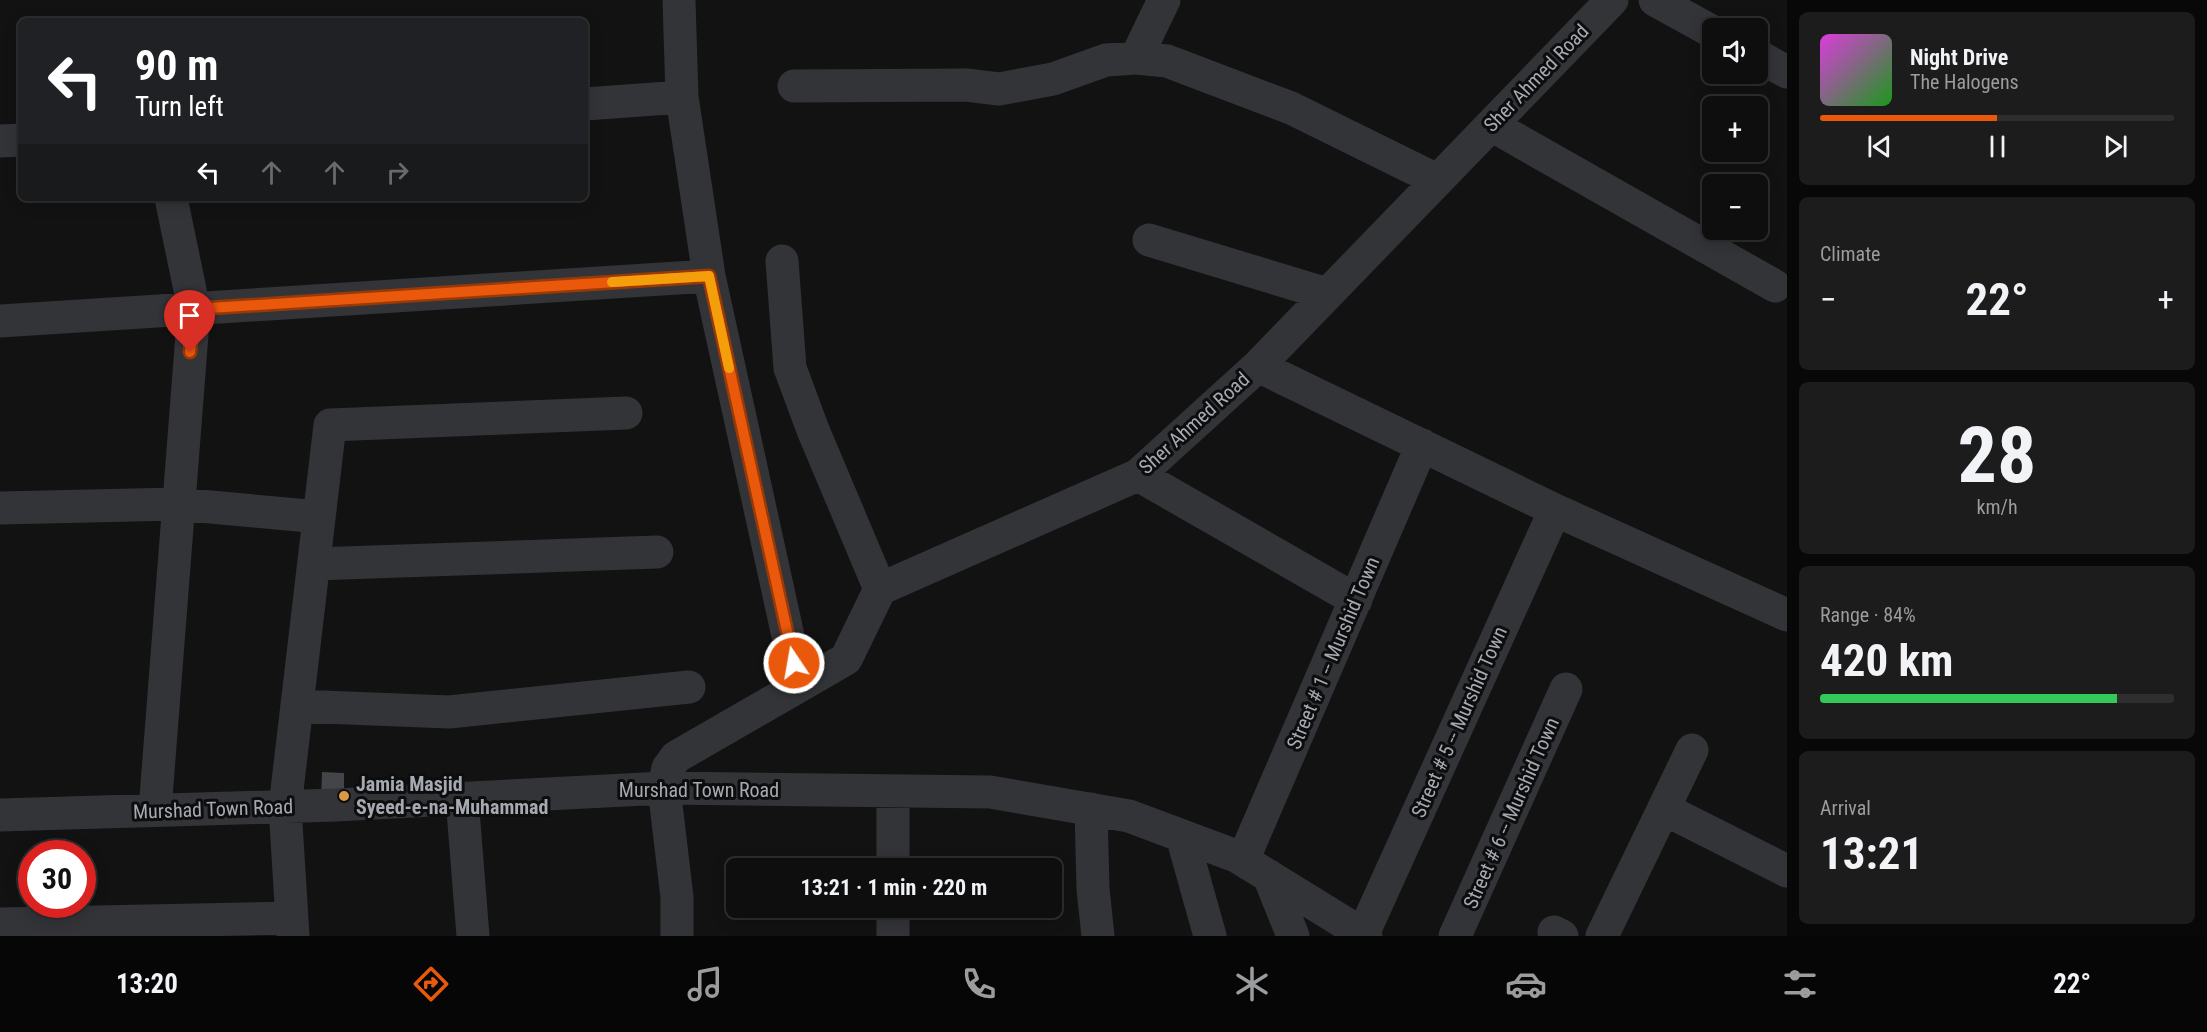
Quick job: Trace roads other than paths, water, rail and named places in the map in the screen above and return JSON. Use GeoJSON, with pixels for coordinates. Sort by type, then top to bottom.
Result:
{"type":"FeatureCollection","features":[{"type":"Feature","properties":{"kind":"street"},"geometry":{"type":"LineString","coordinates":[[679,0],[682,97],[709,276],[799,686]]}},
{"type":"Feature","properties":{"kind":"street"},"geometry":{"type":"LineString","coordinates":[[1136,58],[1164,0]]}},
{"type":"Feature","properties":{"kind":"street","name":"Sher Ahmed Road"},"geometry":{"type":"LineString","coordinates":[[880,589],[1138,475],[1258,366],[1612,0]]}},
{"type":"Feature","properties":{"kind":"street"},"geometry":{"type":"LineString","coordinates":[[1655,0],[1702,26]]}},
{"type":"Feature","properties":{"kind":"street"},"geometry":{"type":"LineString","coordinates":[[794,86],[966,85],[999,88],[1053,79],[1106,60],[1136,58],[1167,61],[1291,108],[1437,180]]}},
{"type":"Feature","properties":{"kind":"street"},"geometry":{"type":"LineString","coordinates":[[1768,62],[1787,72]]}},
{"type":"Feature","properties":{"kind":"street"},"geometry":{"type":"LineString","coordinates":[[588,104],[682,97]]}},
{"type":"Feature","properties":{"kind":"street"},"geometry":{"type":"LineString","coordinates":[[1491,125],[1775,286]]}},
{"type":"Feature","properties":{"kind":"street"},"geometry":{"type":"LineString","coordinates":[[0,141],[18,140]]}},
{"type":"Feature","properties":{"kind":"street"},"geometry":{"type":"LineString","coordinates":[[154,810],[194,309],[172,201]]}},
{"type":"Feature","properties":{"kind":"street"},"geometry":{"type":"LineString","coordinates":[[1149,240],[1327,294]]}},
{"type":"Feature","properties":{"kind":"street"},"geometry":{"type":"LineString","coordinates":[[677,936],[677,897],[664,788],[668,768],[676,757],[846,659],[880,589],[813,430],[790,368],[782,261]]}},
{"type":"Feature","properties":{"kind":"street"},"geometry":{"type":"LineString","coordinates":[[0,321],[709,276]]}},
{"type":"Feature","properties":{"kind":"street"},"geometry":{"type":"LineString","coordinates":[[1258,366],[1555,510],[1787,615]]}},
{"type":"Feature","properties":{"kind":"street"},"geometry":{"type":"LineString","coordinates":[[0,924],[293,927],[285,807],[330,424],[626,413]]}},
{"type":"Feature","properties":{"kind":"street","name":"Street # 1 -- Murshid Town"},"geometry":{"type":"LineString","coordinates":[[1256,868],[1356,600],[1422,445]]}},
{"type":"Feature","properties":{"kind":"street"},"geometry":{"type":"LineString","coordinates":[[1138,475],[1356,600]]}},
{"type":"Feature","properties":{"kind":"street"},"geometry":{"type":"LineString","coordinates":[[0,508],[178,504],[319,517]]}},
{"type":"Feature","properties":{"kind":"street","name":"Street # 5 -- Murshid Town"},"geometry":{"type":"LineString","coordinates":[[1365,935],[1555,510]]}},
{"type":"Feature","properties":{"kind":"street"},"geometry":{"type":"LineString","coordinates":[[314,564],[657,552]]}},
{"type":"Feature","properties":{"kind":"street"},"geometry":{"type":"LineString","coordinates":[[297,706],[449,712],[689,687]]}},
{"type":"Feature","properties":{"kind":"street","name":"Street # 6 -- Murshid Town"},"geometry":{"type":"LineString","coordinates":[[1455,936],[1566,689]]}},
{"type":"Feature","properties":{"kind":"street"},"geometry":{"type":"LineString","coordinates":[[1602,936],[1692,750]]}},
{"type":"Feature","properties":{"kind":"street","name":"Murshad Town Road"},"geometry":{"type":"LineString","coordinates":[[0,815],[285,807],[664,788],[990,792],[1129,816],[1182,836],[1256,868],[1365,935]]}},
{"type":"Feature","properties":{"kind":"street"},"geometry":{"type":"LineString","coordinates":[[893,791],[893,858]]}},
{"type":"Feature","properties":{"kind":"street"},"geometry":{"type":"LineString","coordinates":[[462,798],[473,936]]}},
{"type":"Feature","properties":{"kind":"street"},"geometry":{"type":"LineString","coordinates":[[1091,809],[1098,936]]}},
{"type":"Feature","properties":{"kind":"street"},"geometry":{"type":"LineString","coordinates":[[1664,809],[1787,871]]}},
{"type":"Feature","properties":{"kind":"street"},"geometry":{"type":"LineString","coordinates":[[1182,836],[1210,936]]}},
{"type":"Feature","properties":{"kind":"street"},"geometry":{"type":"LineString","coordinates":[[1256,868],[1293,936]]}},
{"type":"Feature","properties":{"kind":"street"},"geometry":{"type":"LineString","coordinates":[[893,918],[893,936]]}},
{"type":"Feature","properties":{"kind":"place","name":"Jamia Masjid Syeed-e-na-Muhammad"},"geometry":{"type":"Point","coordinates":[344,796]}}]}
